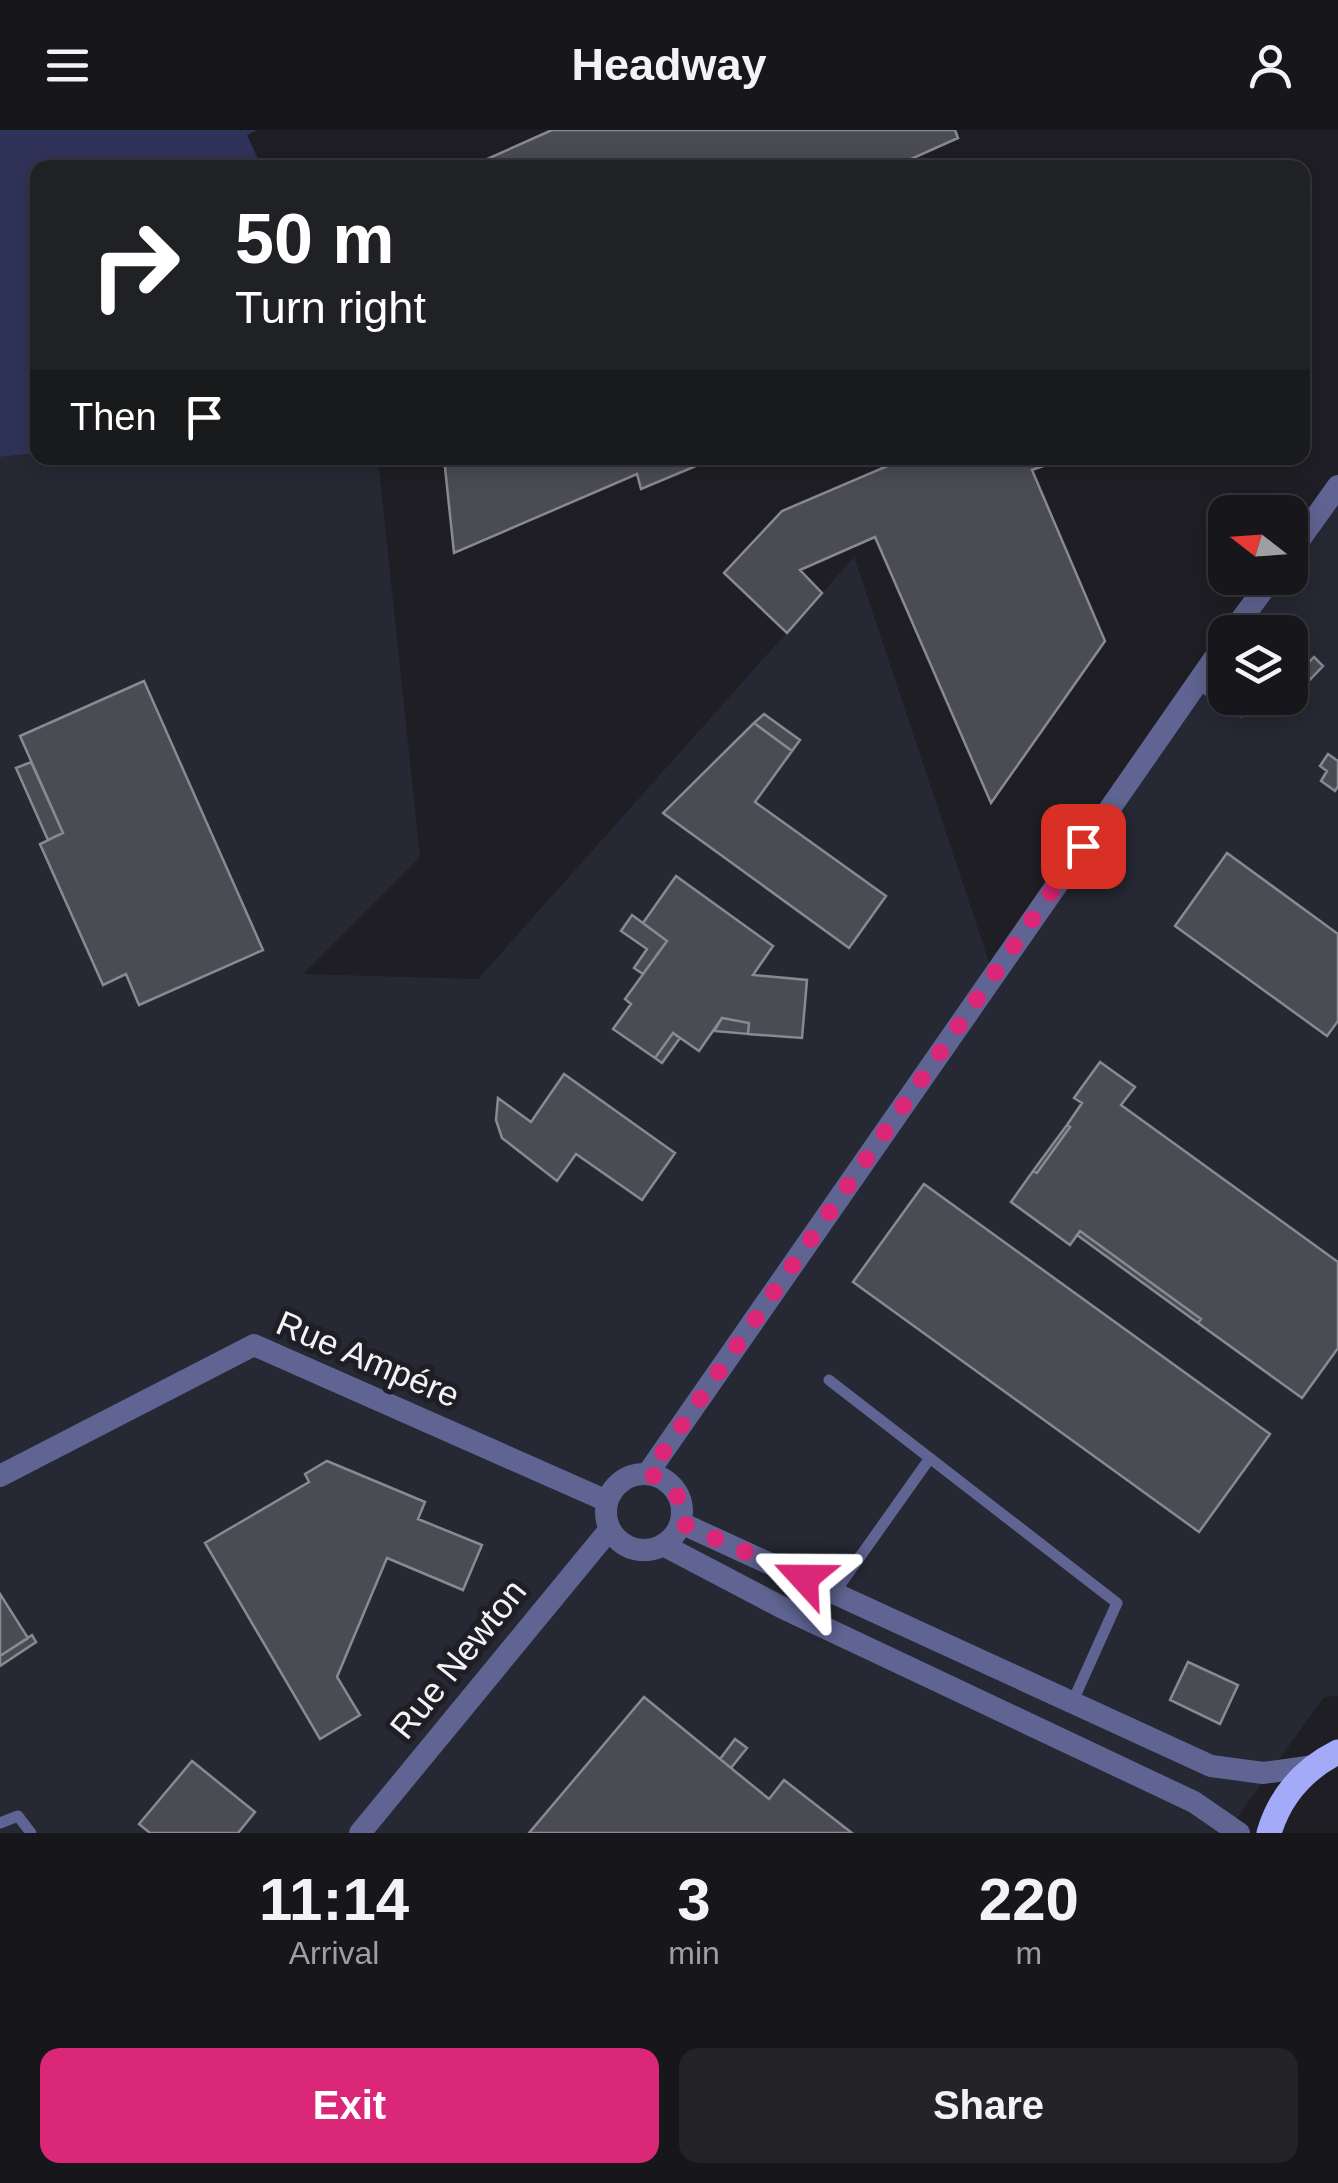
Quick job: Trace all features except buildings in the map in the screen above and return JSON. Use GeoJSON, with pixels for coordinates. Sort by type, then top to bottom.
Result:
{"type":"FeatureCollection","features":[{"type":"Feature","properties":{"kind":"main road"},"geometry":{"type":"LineString","coordinates":[[1269,1833],[1283,1800],[1314,1766],[1338,1752]]}},
{"type":"Feature","properties":{"kind":"street"},"geometry":{"type":"LineString","coordinates":[[1308,528],[1338,486]]}},
{"type":"Feature","properties":{"kind":"street"},"geometry":{"type":"LineString","coordinates":[[648,1474],[1208,666]]}},
{"type":"Feature","properties":{"kind":"street","name":"Rue Ampére"},"geometry":{"type":"LineString","coordinates":[[0,1476],[254,1345],[607,1501]]}},
{"type":"Feature","properties":{"kind":"street"},"geometry":{"type":"LineString","coordinates":[[648,1474],[664,1478],[674,1487],[682,1504],[681,1523],[663,1545],[633,1549],[619,1541],[610,1529],[607,1501],[621,1481],[648,1474]]}},
{"type":"Feature","properties":{"kind":"street"},"geometry":{"type":"LineString","coordinates":[[681,1523],[1211,1766],[1262,1773],[1314,1766]]}},
{"type":"Feature","properties":{"kind":"street","name":"Rue Newton"},"geometry":{"type":"LineString","coordinates":[[360,1833],[610,1529]]}},
{"type":"Feature","properties":{"kind":"street"},"geometry":{"type":"LineString","coordinates":[[663,1545],[783,1608],[1194,1802],[1238,1833]]}},
{"type":"Feature","properties":{"kind":"lane"},"geometry":{"type":"LineString","coordinates":[[1196,683],[1208,691]]}},
{"type":"Feature","properties":{"kind":"lane"},"geometry":{"type":"LineString","coordinates":[[830,1380],[1117,1603],[1072,1703]]}},
{"type":"Feature","properties":{"kind":"lane"},"geometry":{"type":"LineString","coordinates":[[836,1592],[930,1458]]}},
{"type":"Feature","properties":{"kind":"lane"},"geometry":{"type":"LineString","coordinates":[[0,1823],[18,1816],[31,1833]]}},
{"type":"Feature","properties":{"kind":"shaded area"},"geometry":{"type":"Polygon","coordinates":[[[0,130],[257,130],[247,135],[259,160],[30,160],[30,454],[0,457],[0,130]]]}},
{"type":"Feature","properties":{"kind":"shaded area"},"geometry":{"type":"Polygon","coordinates":[[[30,454],[30,465],[379,465],[420,857],[303,974],[478,979],[854,557],[993,974],[1208,657],[1208,715],[1308,715],[1308,615],[1237,615],[1250,595],[1308,595],[1308,522],[1338,494],[1338,1696],[1324,1697],[1226,1833],[0,1833],[0,457],[30,454]]]}},
{"type":"Feature","properties":{"kind":"route"},"geometry":{"type":"LineString","coordinates":[[804,1578],[681,1523],[682,1504],[674,1487],[664,1478],[648,1474],[1083,846]]}}]}
